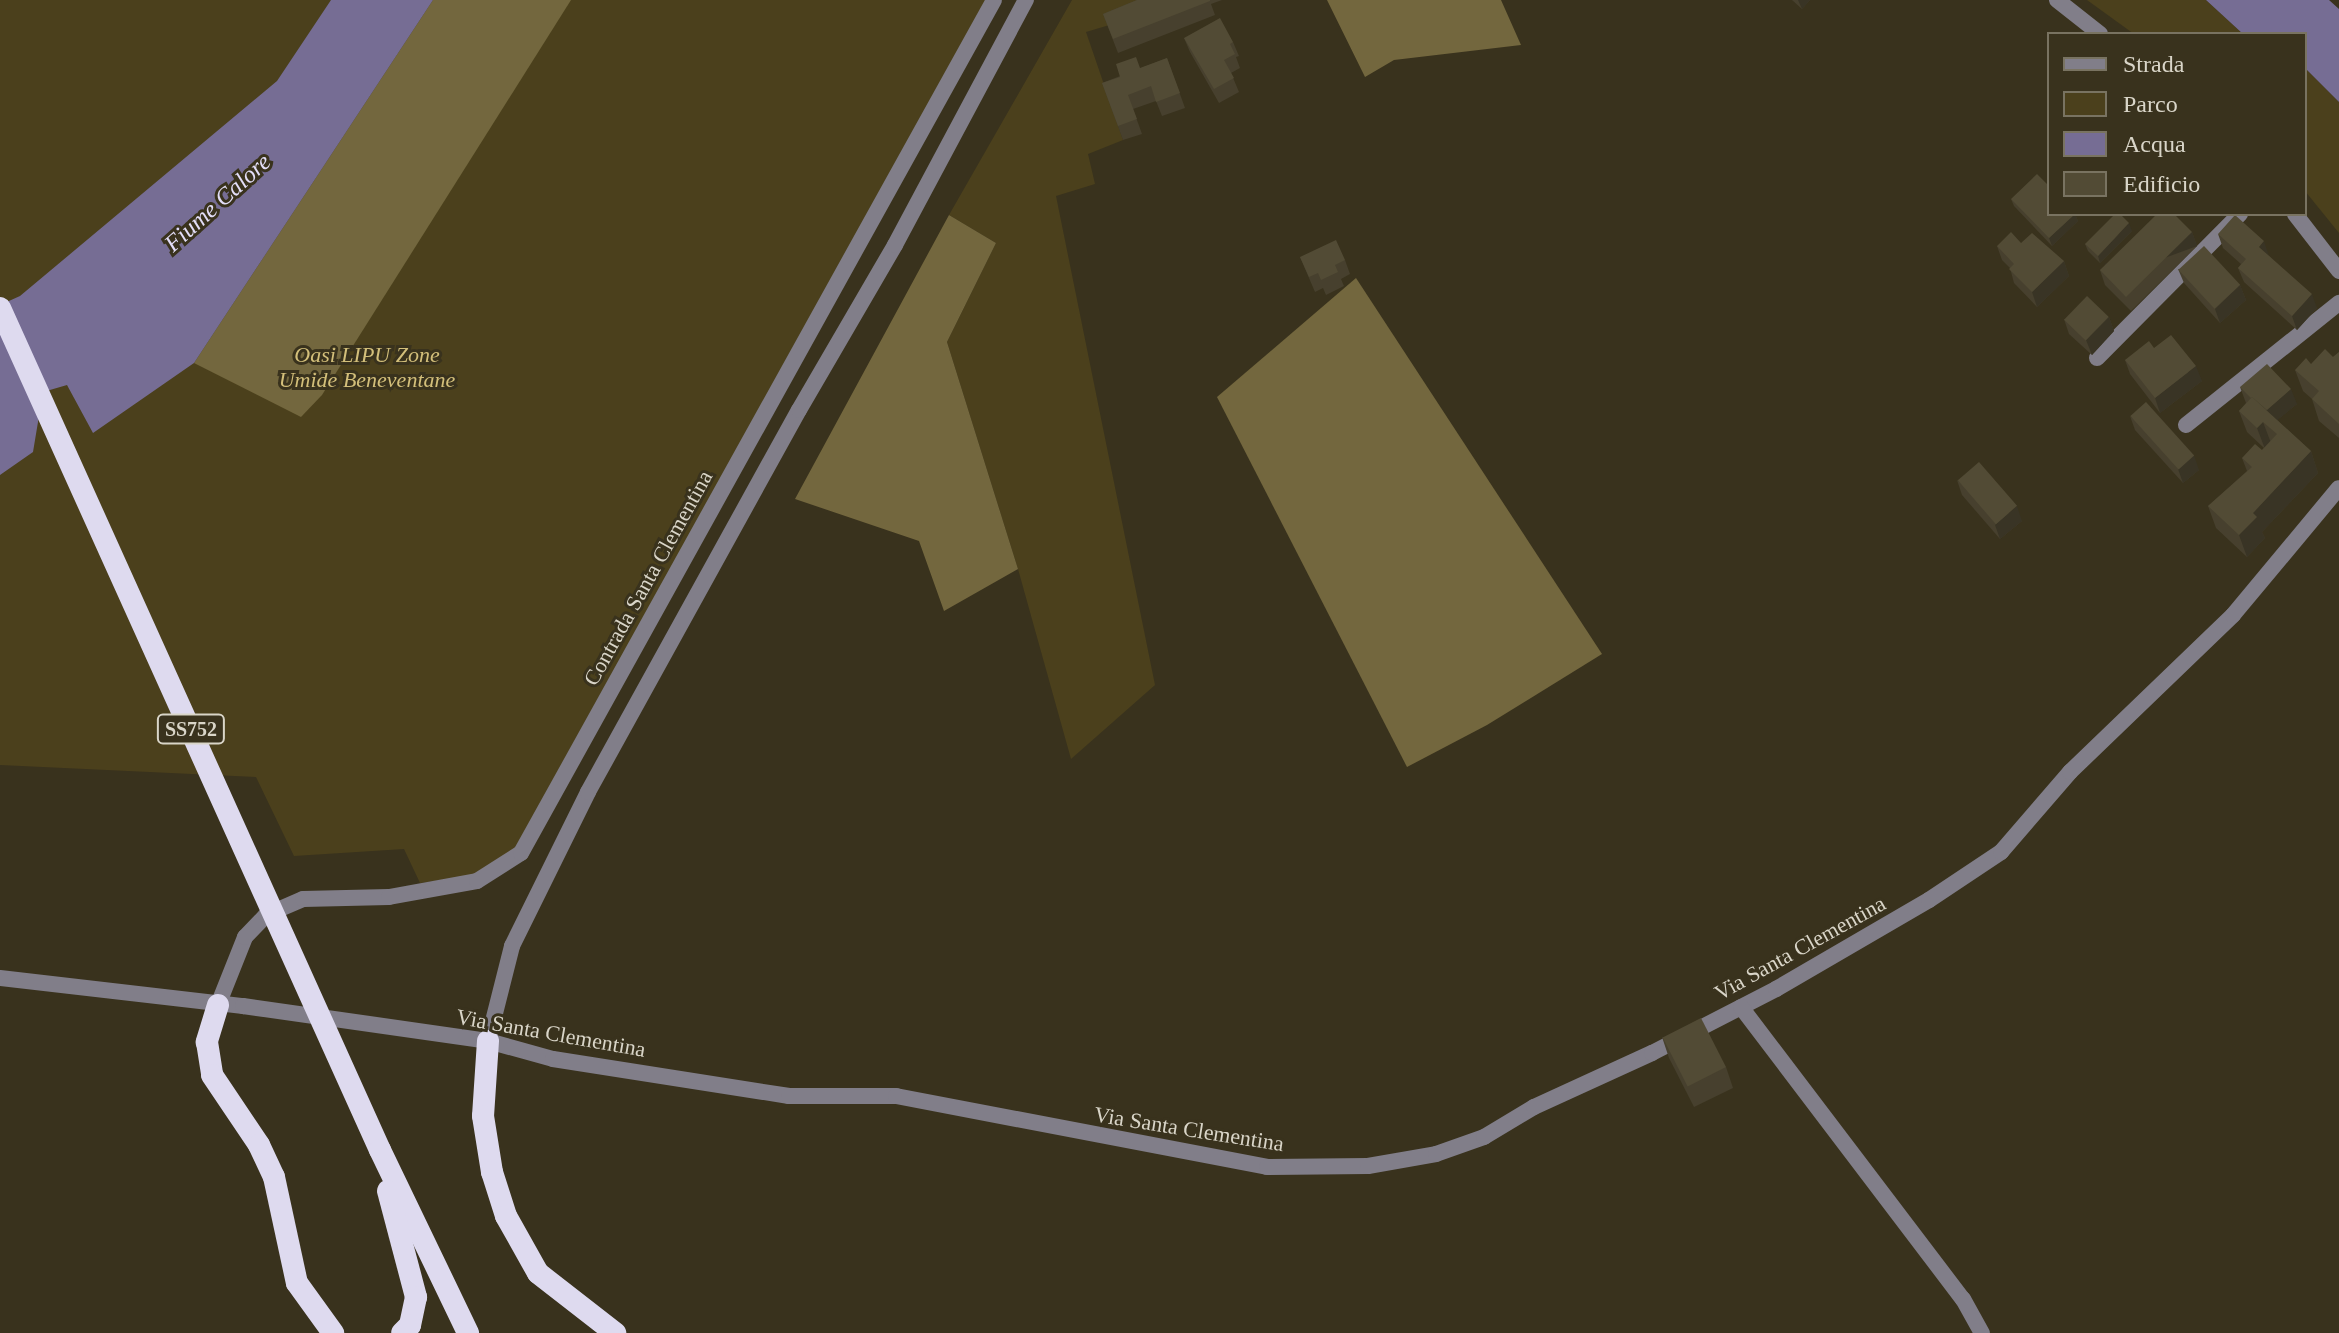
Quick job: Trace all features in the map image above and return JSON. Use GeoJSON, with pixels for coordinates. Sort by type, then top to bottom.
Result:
{"type":"FeatureCollection","features":[{"type":"Feature","properties":{"kind":"highway","name":"SS752"},"geometry":{"type":"LineString","coordinates":[[0,308],[380,1150],[468,1333]]}},
{"type":"Feature","properties":{"kind":"highway"},"geometry":{"type":"LineString","coordinates":[[218,1005],[207,1042],[212,1075],[259,1145],[274,1177],[297,1283],[333,1333]]}},
{"type":"Feature","properties":{"kind":"highway"},"geometry":{"type":"LineString","coordinates":[[488,1041],[483,1116],[492,1172],[506,1216],[538,1273],[615,1333]]}},
{"type":"Feature","properties":{"kind":"highway"},"geometry":{"type":"LineString","coordinates":[[380,1150],[416,1297],[410,1325],[402,1333]]}},
{"type":"Feature","properties":{"kind":"highway"},"geometry":{"type":"LineString","coordinates":[[318,1314],[342,1333]]}},
{"type":"Feature","properties":{"kind":"street","name":"Contrada Santa Clementina"},"geometry":{"type":"LineString","coordinates":[[218,1005],[245,937],[266,915],[303,899],[389,897],[464,885],[477,881],[521,853],[994,0]]}},
{"type":"Feature","properties":{"kind":"street"},"geometry":{"type":"LineString","coordinates":[[488,1041],[512,946],[588,792],[799,410],[895,245],[1026,0]]}},
{"type":"Feature","properties":{"kind":"street"},"geometry":{"type":"LineString","coordinates":[[2057,0],[2097,32]]}},
{"type":"Feature","properties":{"kind":"street"},"geometry":{"type":"LineString","coordinates":[[2097,358],[2238,216]]}},
{"type":"Feature","properties":{"kind":"street"},"geometry":{"type":"LineString","coordinates":[[2297,216],[2339,271]]}},
{"type":"Feature","properties":{"kind":"street"},"geometry":{"type":"LineString","coordinates":[[2186,425],[2339,303]]}},
{"type":"Feature","properties":{"kind":"street","name":"Via Santa Clementina"},"geometry":{"type":"LineString","coordinates":[[0,978],[488,1041],[553,1059],[789,1096],[896,1096],[1267,1167],[1368,1166],[1436,1154],[1484,1137],[1534,1107],[1652,1053],[1741,1007],[1929,900],[2001,852],[2070,772],[2233,615],[2339,488]]}},
{"type":"Feature","properties":{"kind":"street"},"geometry":{"type":"LineString","coordinates":[[1741,1007],[1963,1299],[1982,1333]]}},
{"type":"Feature","properties":{"kind":"green space","name":"Oasi LIPU Zone Umide Beneventane"},"geometry":{"type":"Polygon","coordinates":[[[0,0],[993,0],[528,845],[487,874],[420,883],[404,849],[294,856],[256,777],[0,765],[0,0]]]}},
{"type":"Feature","properties":{"kind":"green space"},"geometry":{"type":"Polygon","coordinates":[[[1072,0],[1137,0],[1143,15],[1086,32],[1123,140],[1088,154],[1095,184],[1056,196],[1155,685],[1071,759],[1018,569],[947,342],[996,243],[949,215],[1072,0]]]}},
{"type":"Feature","properties":{"kind":"green space"},"geometry":{"type":"Polygon","coordinates":[[[2087,0],[2206,0],[2241,32],[2131,32],[2087,0]]]}},
{"type":"Feature","properties":{"kind":"green space"},"geometry":{"type":"Polygon","coordinates":[[[2307,70],[2339,102],[2339,233],[2307,193],[2307,70]]]}},
{"type":"Feature","properties":{"kind":"shaded area"},"geometry":{"type":"Polygon","coordinates":[[[433,0],[571,0],[322,395],[301,417],[194,363],[433,0]]]}},
{"type":"Feature","properties":{"kind":"shaded area"},"geometry":{"type":"Polygon","coordinates":[[[1327,0],[1501,0],[1521,45],[1394,60],[1365,77],[1327,0]]]}},
{"type":"Feature","properties":{"kind":"shaded area"},"geometry":{"type":"Polygon","coordinates":[[[949,215],[996,243],[947,342],[1018,569],[944,611],[919,541],[795,499],[949,215]]]}},
{"type":"Feature","properties":{"kind":"shaded area"},"geometry":{"type":"Polygon","coordinates":[[[1356,278],[1602,654],[1487,725],[1407,767],[1217,397],[1356,278]]]}},
{"type":"Feature","properties":{"kind":"water","name":"Fiume Calore"},"geometry":{"type":"Polygon","coordinates":[[[331,0],[433,0],[194,363],[93,433],[67,385],[43,392],[33,452],[0,475],[0,305],[20,296],[277,81],[331,0]]]}},
{"type":"Feature","properties":{"kind":"water"},"geometry":{"type":"Polygon","coordinates":[[[2206,0],[2329,0],[2339,9],[2339,102],[2307,70],[2307,32],[2241,32],[2206,0]]]}},
{"type":"Feature","properties":{"kind":"building"},"geometry":{"type":"Polygon","coordinates":[[[1137,0],[1210,1],[1113,39],[1103,14],[1137,0]]]}},
{"type":"Feature","properties":{"kind":"building"},"geometry":{"type":"Polygon","coordinates":[[[1220,18],[1233,42],[1230,44],[1235,54],[1224,60],[1234,78],[1214,89],[1184,38],[1220,18]]]}},
{"type":"Feature","properties":{"kind":"building"},"geometry":{"type":"Polygon","coordinates":[[[1136,57],[1140,68],[1167,58],[1180,93],[1156,102],[1151,86],[1128,95],[1137,119],[1118,126],[1102,83],[1120,77],[1116,64],[1136,57]]]}},
{"type":"Feature","properties":{"kind":"building"},"geometry":{"type":"Polygon","coordinates":[[[2037,174],[2047,184],[2047,216],[2073,216],[2049,238],[2011,199],[2037,174]]]}},
{"type":"Feature","properties":{"kind":"building"},"geometry":{"type":"Polygon","coordinates":[[[2113,216],[2122,216],[2129,223],[2098,256],[2085,244],[2113,216]]]}},
{"type":"Feature","properties":{"kind":"building"},"geometry":{"type":"Polygon","coordinates":[[[2155,216],[2176,216],[2192,232],[2126,297],[2100,270],[2155,216]]]}},
{"type":"Feature","properties":{"kind":"building"},"geometry":{"type":"Polygon","coordinates":[[[2236,216],[2264,241],[2259,247],[2312,294],[2292,316],[2238,268],[2246,259],[2218,234],[2236,216]]]}},
{"type":"Feature","properties":{"kind":"building"},"geometry":{"type":"Polygon","coordinates":[[[2011,232],[2021,243],[2032,233],[2064,261],[2032,292],[2009,269],[2014,264],[1997,246],[2011,232]]]}},
{"type":"Feature","properties":{"kind":"building"},"geometry":{"type":"Polygon","coordinates":[[[1336,240],[1345,260],[1335,265],[1338,272],[1321,280],[1318,273],[1309,277],[1300,257],[1336,240]]]}},
{"type":"Feature","properties":{"kind":"building"},"geometry":{"type":"Polygon","coordinates":[[[2204,246],[2240,285],[2215,309],[2178,270],[2204,246]]]}},
{"type":"Feature","properties":{"kind":"building"},"geometry":{"type":"Polygon","coordinates":[[[2087,296],[2109,317],[2086,341],[2064,320],[2087,296]]]}},
{"type":"Feature","properties":{"kind":"building"},"geometry":{"type":"Polygon","coordinates":[[[2171,335],[2196,366],[2155,398],[2125,360],[2149,341],[2154,348],[2171,335]]]}},
{"type":"Feature","properties":{"kind":"building"},"geometry":{"type":"Polygon","coordinates":[[[2325,349],[2333,357],[2339,352],[2339,424],[2312,399],[2319,391],[2295,370],[2306,358],[2311,364],[2325,349]]]}},
{"type":"Feature","properties":{"kind":"building"},"geometry":{"type":"Polygon","coordinates":[[[2267,364],[2291,389],[2267,410],[2240,387],[2267,364]]]}},
{"type":"Feature","properties":{"kind":"building"},"geometry":{"type":"Polygon","coordinates":[[[2252,397],[2311,451],[2253,513],[2257,517],[2239,535],[2208,506],[2252,467],[2242,458],[2255,444],[2262,450],[2277,434],[2263,422],[2257,428],[2239,411],[2252,397]]]}},
{"type":"Feature","properties":{"kind":"building"},"geometry":{"type":"Polygon","coordinates":[[[2146,402],[2194,456],[2179,470],[2130,416],[2146,402]]]}},
{"type":"Feature","properties":{"kind":"building"},"geometry":{"type":"Polygon","coordinates":[[[1979,462],[2017,506],[1996,524],[1958,480],[1979,462]]]}},
{"type":"Feature","properties":{"kind":"building"},"geometry":{"type":"Polygon","coordinates":[[[1701,1018],[1726,1067],[1688,1087],[1663,1038],[1701,1018]]]}}]}
